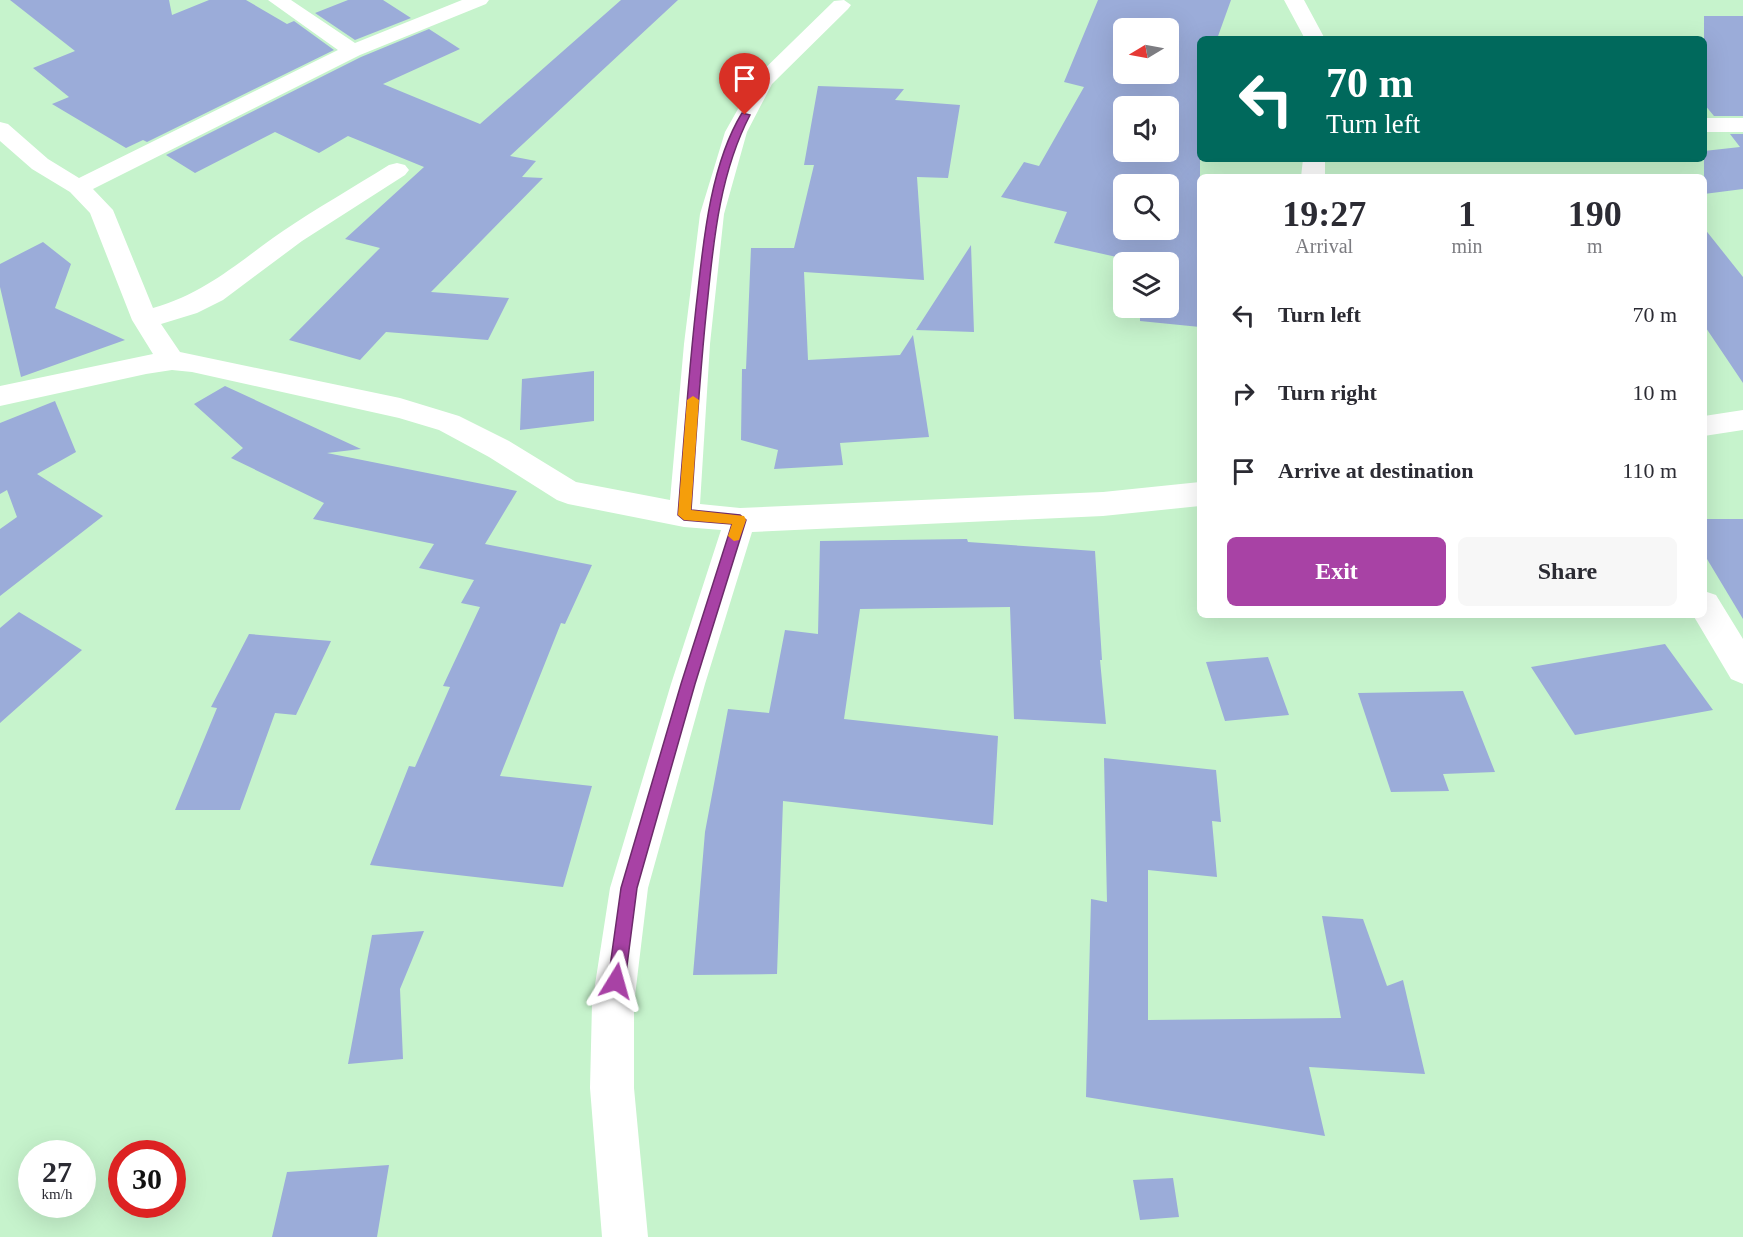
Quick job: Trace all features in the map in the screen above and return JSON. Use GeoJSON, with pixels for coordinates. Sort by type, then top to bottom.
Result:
{"type":"FeatureCollection","features":[{"type":"Feature","properties":{"kind":"street"},"geometry":{"type":"LineString","coordinates":[[278,0],[353,51]]}},
{"type":"Feature","properties":{"kind":"street"},"geometry":{"type":"LineString","coordinates":[[78,187],[353,51],[479,0]]}},
{"type":"Feature","properties":{"kind":"street"},"geometry":{"type":"LineString","coordinates":[[1294,0],[1313,36]]}},
{"type":"Feature","properties":{"kind":"street"},"geometry":{"type":"LineString","coordinates":[[684,515],[697,344],[712,214],[736,132],[764,81],[841,6]]}},
{"type":"Feature","properties":{"kind":"street"},"geometry":{"type":"LineString","coordinates":[[1707,125],[1743,125]]}},
{"type":"Feature","properties":{"kind":"street"},"geometry":{"type":"LineString","coordinates":[[0,129],[40,164],[78,187],[100,210],[145,320],[172,361]]}},
{"type":"Feature","properties":{"kind":"street"},"geometry":{"type":"LineString","coordinates":[[145,320],[188,308],[214,294],[293,236],[397,170]]}},
{"type":"Feature","properties":{"kind":"street"},"geometry":{"type":"LineString","coordinates":[[0,396],[172,361],[192,363],[400,408],[449,423],[499,449],[568,492],[684,515],[740,520],[1103,504],[1197,494]]}},
{"type":"Feature","properties":{"kind":"street"},"geometry":{"type":"LineString","coordinates":[[1707,426],[1743,420]]}},
{"type":"Feature","properties":{"kind":"street"},"geometry":{"type":"LineString","coordinates":[[625,1237],[612,1088],[613,1014],[629,888],[688,684],[740,520]]}},
{"type":"Feature","properties":{"kind":"street"},"geometry":{"type":"LineString","coordinates":[[1707,610],[1743,669]]}},
{"type":"Feature","properties":{"kind":"building"},"geometry":{"type":"Polygon","coordinates":[[[10,0],[169,0],[172,15],[209,0],[246,0],[287,24],[294,21],[334,50],[147,142],[143,140],[126,148],[52,104],[69,97],[33,68],[75,51],[10,0]]]}},
{"type":"Feature","properties":{"kind":"building"},"geometry":{"type":"Polygon","coordinates":[[[348,0],[383,0],[411,18],[355,40],[315,13],[348,0]]]}},
{"type":"Feature","properties":{"kind":"building"},"geometry":{"type":"Polygon","coordinates":[[[621,0],[678,0],[510,156],[536,161],[522,177],[543,178],[431,292],[509,298],[488,340],[386,332],[360,360],[289,340],[380,248],[345,239],[424,167],[348,136],[319,153],[275,132],[195,173],[166,155],[361,57],[429,29],[460,49],[383,84],[480,124],[621,0]]]}},
{"type":"Feature","properties":{"kind":"building"},"geometry":{"type":"Polygon","coordinates":[[[1098,0],[1231,0],[1218,36],[1197,36],[1197,162],[1200,162],[1200,174],[1197,174],[1197,327],[1140,321],[1140,318],[1179,318],[1179,252],[1113,252],[1113,256],[1054,243],[1067,212],[1001,197],[1024,162],[1039,166],[1084,87],[1064,82],[1098,0]]]}},
{"type":"Feature","properties":{"kind":"building"},"geometry":{"type":"Polygon","coordinates":[[[1704,16],[1743,16],[1743,116],[1714,116],[1707,108],[1707,36],[1704,36],[1704,16]]]}},
{"type":"Feature","properties":{"kind":"building"},"geometry":{"type":"Polygon","coordinates":[[[818,86],[904,89],[895,100],[960,105],[948,178],[917,177],[924,280],[804,272],[808,360],[900,355],[913,335],[929,437],[840,443],[843,465],[774,469],[778,450],[741,440],[742,369],[746,369],[751,248],[794,248],[814,165],[804,165],[818,86]]]}},
{"type":"Feature","properties":{"kind":"building"},"geometry":{"type":"Polygon","coordinates":[[[1730,134],[1743,134],[1743,189],[1707,194],[1707,174],[1704,174],[1704,162],[1707,162],[1707,151],[1740,147],[1730,134]]]}},
{"type":"Feature","properties":{"kind":"building"},"geometry":{"type":"Polygon","coordinates":[[[1707,232],[1743,277],[1743,383],[1707,329],[1707,232]]]}},
{"type":"Feature","properties":{"kind":"building"},"geometry":{"type":"Polygon","coordinates":[[[43,242],[71,264],[55,308],[125,340],[21,377],[0,287],[0,264],[43,242]]]}},
{"type":"Feature","properties":{"kind":"building"},"geometry":{"type":"Polygon","coordinates":[[[971,245],[974,332],[916,330],[971,245]]]}},
{"type":"Feature","properties":{"kind":"building"},"geometry":{"type":"Polygon","coordinates":[[[594,371],[594,421],[520,430],[522,379],[594,371]]]}},
{"type":"Feature","properties":{"kind":"building"},"geometry":{"type":"Polygon","coordinates":[[[225,386],[361,449],[327,453],[517,491],[485,544],[592,565],[565,624],[561,623],[500,776],[592,786],[563,887],[370,865],[409,766],[415,767],[450,687],[443,686],[480,607],[461,603],[474,580],[419,568],[434,544],[313,519],[324,503],[231,458],[243,448],[194,404],[225,386]]]}},
{"type":"Feature","properties":{"kind":"building"},"geometry":{"type":"Polygon","coordinates":[[[55,401],[76,452],[37,474],[103,516],[0,596],[0,529],[17,517],[7,490],[0,494],[0,423],[55,401]]]}},
{"type":"Feature","properties":{"kind":"building"},"geometry":{"type":"Polygon","coordinates":[[[1707,519],[1743,519],[1743,619],[1707,559],[1707,519]]]}},
{"type":"Feature","properties":{"kind":"building"},"geometry":{"type":"Polygon","coordinates":[[[967,539],[968,542],[1095,551],[1102,660],[1100,660],[1106,724],[1014,719],[1010,607],[860,609],[844,719],[998,736],[993,825],[783,801],[777,974],[693,975],[705,832],[728,709],[769,713],[785,630],[818,634],[820,541],[967,539]]]}},
{"type":"Feature","properties":{"kind":"building"},"geometry":{"type":"Polygon","coordinates":[[[19,612],[82,650],[0,723],[0,628],[19,612]]]}},
{"type":"Feature","properties":{"kind":"building"},"geometry":{"type":"Polygon","coordinates":[[[249,634],[331,641],[296,715],[275,713],[240,810],[175,810],[217,708],[211,707],[249,634]]]}},
{"type":"Feature","properties":{"kind":"building"},"geometry":{"type":"Polygon","coordinates":[[[1665,644],[1713,710],[1575,735],[1531,667],[1665,644]]]}},
{"type":"Feature","properties":{"kind":"building"},"geometry":{"type":"Polygon","coordinates":[[[1268,657],[1289,715],[1225,721],[1206,662],[1268,657]]]}},
{"type":"Feature","properties":{"kind":"building"},"geometry":{"type":"Polygon","coordinates":[[[1463,691],[1495,772],[1443,774],[1449,791],[1391,792],[1358,693],[1463,691]]]}},
{"type":"Feature","properties":{"kind":"building"},"geometry":{"type":"Polygon","coordinates":[[[1104,758],[1216,770],[1221,822],[1212,821],[1217,877],[1148,870],[1148,1020],[1341,1018],[1322,916],[1363,919],[1387,986],[1403,980],[1425,1074],[1309,1067],[1325,1136],[1086,1097],[1091,899],[1107,902],[1104,758]]]}},
{"type":"Feature","properties":{"kind":"building"},"geometry":{"type":"Polygon","coordinates":[[[424,931],[400,989],[403,1059],[348,1064],[372,935],[424,931]]]}},
{"type":"Feature","properties":{"kind":"building"},"geometry":{"type":"Polygon","coordinates":[[[389,1165],[377,1237],[272,1237],[287,1172],[389,1165]]]}},
{"type":"Feature","properties":{"kind":"building"},"geometry":{"type":"Polygon","coordinates":[[[1173,1178],[1179,1217],[1140,1220],[1133,1180],[1173,1178]]]}},
{"type":"Feature","properties":{"kind":"slow traffic"},"geometry":{"type":"LineString","coordinates":[[693,400],[684,515],[740,520],[734,536]]}},
{"type":"Feature","properties":{"kind":"route"},"geometry":{"type":"LineString","coordinates":[[616,981],[629,888],[688,684],[740,520],[684,515],[697,344],[712,214],[736,132],[745,115]]}}]}
